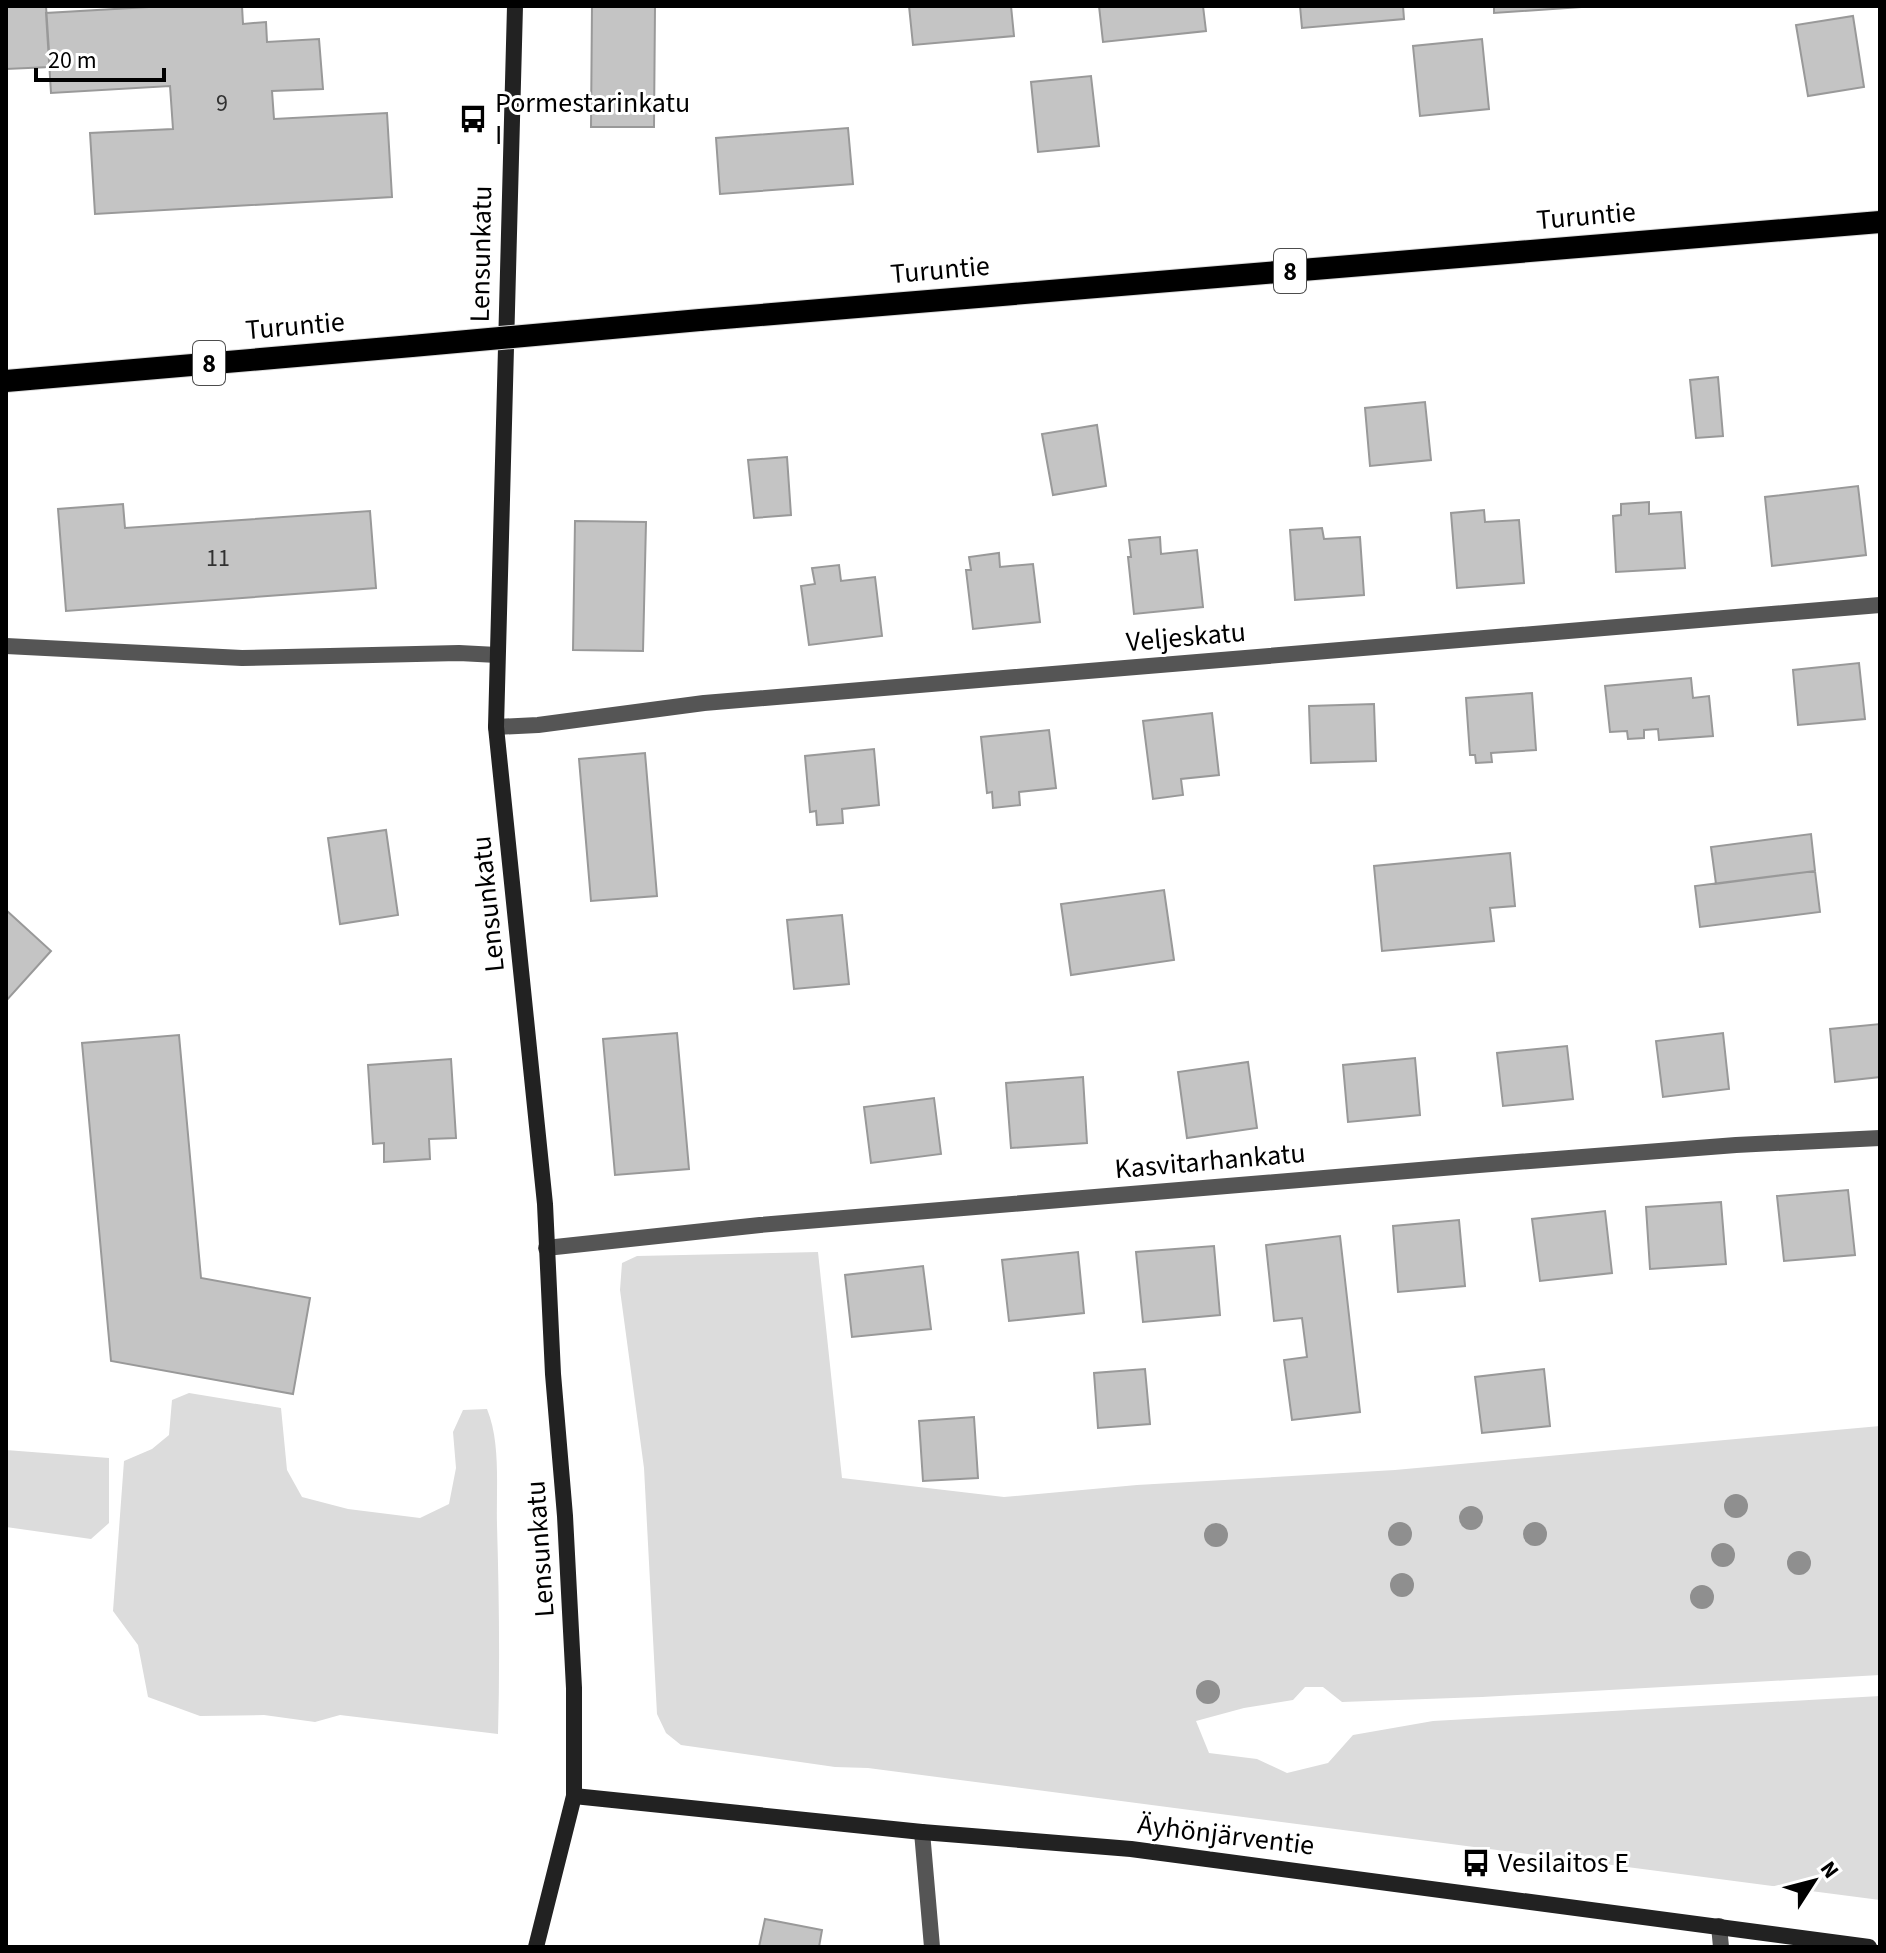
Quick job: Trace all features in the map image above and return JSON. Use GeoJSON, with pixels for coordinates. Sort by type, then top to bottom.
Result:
{"type":"FeatureCollection","features":[{"type":"Feature","properties":{"kind":"highway","name":"Turuntie"},"geometry":{"type":"LineString","coordinates":[[6,381],[1880,222]]}},
{"type":"Feature","properties":{"kind":"main road","name":"Lensunkatu"},"geometry":{"type":"LineString","coordinates":[[515,6],[496,727],[543,1189],[574,1688],[574,1796],[536,1947]]}},
{"type":"Feature","properties":{"kind":"main road","name":"Äyhönjärventie"},"geometry":{"type":"LineString","coordinates":[[574,1796],[922,1832],[1131,1849],[1869,1947]]}},
{"type":"Feature","properties":{"kind":"street","name":"Veljeskatu"},"geometry":{"type":"LineString","coordinates":[[496,727],[538,725],[704,703],[1880,605]]}},
{"type":"Feature","properties":{"kind":"street"},"geometry":{"type":"LineString","coordinates":[[6,646],[242,658],[459,653],[497,655]]}},
{"type":"Feature","properties":{"kind":"street","name":"Kasvitarhankatu"},"geometry":{"type":"LineString","coordinates":[[546,1248],[760,1225],[1479,1165],[1736,1145],[1880,1138]]}},
{"type":"Feature","properties":{"kind":"street"},"geometry":{"type":"LineString","coordinates":[[922,1832],[932,1947]]}},
{"type":"Feature","properties":{"kind":"street"},"geometry":{"type":"LineString","coordinates":[[1719,1926],[1721,1947]]}},
{"type":"Feature","properties":{"kind":"shaded area"},"geometry":{"type":"Polygon","coordinates":[[[818,1252],[842,1478],[1004,1497],[1137,1485],[1395,1470],[1880,1426],[1880,1675],[1342,1702],[1323,1687],[1305,1687],[1293,1700],[1244,1708],[1196,1721],[1209,1753],[1257,1759],[1287,1773],[1328,1763],[1353,1735],[1433,1721],[1880,1696],[1880,1900],[681,1745],[666,1733],[657,1714],[644,1468],[620,1290],[622,1263],[637,1256],[818,1252]]]}},
{"type":"Feature","properties":{"kind":"shaded area"},"geometry":{"type":"Polygon","coordinates":[[[189,1393],[281,1408],[287,1470],[302,1497],[348,1509],[420,1518],[449,1504],[456,1468],[453,1432],[463,1410],[487,1409],[497,1466],[498,1734],[340,1715],[315,1722],[264,1715],[200,1716],[148,1697],[138,1645],[113,1611],[124,1461],[152,1449],[169,1435],[172,1400],[189,1393]]]}},
{"type":"Feature","properties":{"kind":"shaded area"},"geometry":{"type":"Polygon","coordinates":[[[6,1450],[109,1458],[109,1523],[91,1539],[6,1527],[6,1450]]]}},
{"type":"Feature","properties":{"kind":"building"},"geometry":{"type":"Polygon","coordinates":[[[6,6],[46,6],[50,67],[6,69],[6,6]]]}},
{"type":"Feature","properties":{"kind":"building"},"geometry":{"type":"Polygon","coordinates":[[[166,6],[242,6],[243,24],[266,22],[267,42],[319,39],[323,89],[272,91],[274,119],[387,113],[392,197],[95,214],[90,133],[173,129],[170,86],[51,93],[46,13],[166,6]]]}},
{"type":"Feature","properties":{"kind":"building"},"geometry":{"type":"Polygon","coordinates":[[[592,6],[655,6],[654,127],[591,127],[592,6]]]}},
{"type":"Feature","properties":{"kind":"building"},"geometry":{"type":"Polygon","coordinates":[[[909,6],[1011,6],[1014,36],[913,45],[909,6]]]}},
{"type":"Feature","properties":{"kind":"building"},"geometry":{"type":"Polygon","coordinates":[[[1099,6],[1203,6],[1206,31],[1103,42],[1099,6]]]}},
{"type":"Feature","properties":{"kind":"building"},"geometry":{"type":"Polygon","coordinates":[[[1300,6],[1403,6],[1404,19],[1302,28],[1300,6]]]}},
{"type":"Feature","properties":{"kind":"building"},"geometry":{"type":"Polygon","coordinates":[[[1494,6],[1596,6],[1494,13],[1494,6]]]}},
{"type":"Feature","properties":{"kind":"building"},"geometry":{"type":"Polygon","coordinates":[[[1853,16],[1864,87],[1808,96],[1796,25],[1853,16]]]}},
{"type":"Feature","properties":{"kind":"building"},"geometry":{"type":"Polygon","coordinates":[[[1482,39],[1489,109],[1420,116],[1413,46],[1482,39]]]}},
{"type":"Feature","properties":{"kind":"building"},"geometry":{"type":"Polygon","coordinates":[[[1091,76],[1099,146],[1038,152],[1031,82],[1091,76]]]}},
{"type":"Feature","properties":{"kind":"building"},"geometry":{"type":"Polygon","coordinates":[[[848,128],[853,184],[720,194],[716,138],[848,128]]]}},
{"type":"Feature","properties":{"kind":"building"},"geometry":{"type":"Polygon","coordinates":[[[1718,377],[1723,436],[1696,438],[1690,380],[1718,377]]]}},
{"type":"Feature","properties":{"kind":"building"},"geometry":{"type":"Polygon","coordinates":[[[1425,402],[1431,460],[1370,466],[1365,408],[1425,402]]]}},
{"type":"Feature","properties":{"kind":"building"},"geometry":{"type":"Polygon","coordinates":[[[1097,425],[1106,486],[1053,495],[1042,434],[1097,425]]]}},
{"type":"Feature","properties":{"kind":"building"},"geometry":{"type":"Polygon","coordinates":[[[787,457],[791,515],[754,518],[748,460],[787,457]]]}},
{"type":"Feature","properties":{"kind":"building"},"geometry":{"type":"Polygon","coordinates":[[[1858,486],[1866,555],[1772,566],[1765,497],[1858,486]]]}},
{"type":"Feature","properties":{"kind":"building"},"geometry":{"type":"Polygon","coordinates":[[[1649,502],[1649,514],[1681,512],[1685,568],[1616,572],[1613,516],[1621,515],[1621,504],[1649,502]]]}},
{"type":"Feature","properties":{"kind":"building"},"geometry":{"type":"Polygon","coordinates":[[[123,504],[125,528],[370,511],[376,588],[66,611],[58,509],[123,504]]]}},
{"type":"Feature","properties":{"kind":"building"},"geometry":{"type":"Polygon","coordinates":[[[1484,510],[1485,522],[1519,520],[1524,583],[1457,588],[1451,513],[1484,510]]]}},
{"type":"Feature","properties":{"kind":"building"},"geometry":{"type":"Polygon","coordinates":[[[575,521],[646,522],[643,651],[573,650],[575,521]]]}},
{"type":"Feature","properties":{"kind":"building"},"geometry":{"type":"Polygon","coordinates":[[[1322,528],[1324,539],[1360,537],[1364,595],[1295,600],[1290,530],[1322,528]]]}},
{"type":"Feature","properties":{"kind":"building"},"geometry":{"type":"Polygon","coordinates":[[[1160,537],[1161,554],[1197,550],[1203,607],[1134,614],[1129,540],[1160,537]]]}},
{"type":"Feature","properties":{"kind":"building"},"geometry":{"type":"Polygon","coordinates":[[[999,553],[1000,567],[1033,564],[1040,622],[973,629],[966,570],[971,570],[969,557],[999,553]]]}},
{"type":"Feature","properties":{"kind":"building"},"geometry":{"type":"Polygon","coordinates":[[[839,565],[841,581],[875,577],[882,636],[809,645],[801,586],[815,584],[812,568],[839,565]]]}},
{"type":"Feature","properties":{"kind":"building"},"geometry":{"type":"Polygon","coordinates":[[[1859,663],[1865,719],[1798,725],[1793,670],[1859,663]]]}},
{"type":"Feature","properties":{"kind":"building"},"geometry":{"type":"Polygon","coordinates":[[[1691,678],[1693,698],[1709,696],[1713,736],[1659,740],[1658,729],[1644,730],[1644,738],[1628,739],[1627,731],[1610,732],[1605,686],[1691,678]]]}},
{"type":"Feature","properties":{"kind":"building"},"geometry":{"type":"Polygon","coordinates":[[[1532,693],[1536,750],[1491,753],[1492,762],[1476,763],[1475,755],[1470,755],[1466,698],[1532,693]]]}},
{"type":"Feature","properties":{"kind":"building"},"geometry":{"type":"Polygon","coordinates":[[[1374,704],[1376,761],[1311,763],[1309,706],[1374,704]]]}},
{"type":"Feature","properties":{"kind":"building"},"geometry":{"type":"Polygon","coordinates":[[[1212,713],[1219,775],[1181,779],[1183,795],[1153,799],[1143,721],[1212,713]]]}},
{"type":"Feature","properties":{"kind":"building"},"geometry":{"type":"Polygon","coordinates":[[[1049,730],[1056,788],[1019,792],[1020,805],[993,808],[992,792],[987,793],[981,737],[1049,730]]]}},
{"type":"Feature","properties":{"kind":"building"},"geometry":{"type":"Polygon","coordinates":[[[874,749],[879,805],[842,809],[843,823],[817,825],[816,811],[810,812],[805,756],[874,749]]]}},
{"type":"Feature","properties":{"kind":"building"},"geometry":{"type":"Polygon","coordinates":[[[645,753],[657,896],[591,901],[579,759],[645,753]]]}},
{"type":"Feature","properties":{"kind":"building"},"geometry":{"type":"Polygon","coordinates":[[[386,830],[398,915],[340,924],[328,838],[386,830]]]}},
{"type":"Feature","properties":{"kind":"building"},"geometry":{"type":"Polygon","coordinates":[[[1811,834],[1815,871],[1716,884],[1711,847],[1811,834]]]}},
{"type":"Feature","properties":{"kind":"building"},"geometry":{"type":"Polygon","coordinates":[[[1510,853],[1515,906],[1490,908],[1494,941],[1382,951],[1374,866],[1510,853]]]}},
{"type":"Feature","properties":{"kind":"building"},"geometry":{"type":"Polygon","coordinates":[[[1815,871],[1820,912],[1700,927],[1695,886],[1815,871]]]}},
{"type":"Feature","properties":{"kind":"building"},"geometry":{"type":"Polygon","coordinates":[[[1164,890],[1174,960],[1071,975],[1061,904],[1164,890]]]}},
{"type":"Feature","properties":{"kind":"building"},"geometry":{"type":"Polygon","coordinates":[[[6,910],[51,951],[6,1001],[6,910]]]}},
{"type":"Feature","properties":{"kind":"building"},"geometry":{"type":"Polygon","coordinates":[[[842,915],[849,984],[794,989],[787,920],[842,915]]]}},
{"type":"Feature","properties":{"kind":"building"},"geometry":{"type":"Polygon","coordinates":[[[1880,1024],[1880,1077],[1835,1082],[1830,1029],[1880,1024]]]}},
{"type":"Feature","properties":{"kind":"building"},"geometry":{"type":"Polygon","coordinates":[[[677,1033],[689,1169],[615,1175],[603,1039],[677,1033]]]}},
{"type":"Feature","properties":{"kind":"building"},"geometry":{"type":"Polygon","coordinates":[[[1723,1033],[1729,1089],[1663,1097],[1656,1041],[1723,1033]]]}},
{"type":"Feature","properties":{"kind":"building"},"geometry":{"type":"Polygon","coordinates":[[[179,1035],[201,1278],[310,1298],[293,1394],[111,1361],[82,1043],[179,1035]]]}},
{"type":"Feature","properties":{"kind":"building"},"geometry":{"type":"Polygon","coordinates":[[[1567,1046],[1573,1099],[1503,1106],[1497,1053],[1567,1046]]]}},
{"type":"Feature","properties":{"kind":"building"},"geometry":{"type":"Polygon","coordinates":[[[1415,1058],[1420,1115],[1348,1122],[1343,1065],[1415,1058]]]}},
{"type":"Feature","properties":{"kind":"building"},"geometry":{"type":"Polygon","coordinates":[[[451,1059],[456,1138],[429,1139],[430,1159],[384,1162],[384,1143],[373,1144],[368,1065],[451,1059]]]}},
{"type":"Feature","properties":{"kind":"building"},"geometry":{"type":"Polygon","coordinates":[[[1248,1062],[1257,1128],[1187,1138],[1178,1072],[1248,1062]]]}},
{"type":"Feature","properties":{"kind":"building"},"geometry":{"type":"Polygon","coordinates":[[[1083,1077],[1087,1143],[1011,1148],[1006,1083],[1083,1077]]]}},
{"type":"Feature","properties":{"kind":"building"},"geometry":{"type":"Polygon","coordinates":[[[934,1098],[941,1154],[871,1163],[864,1107],[934,1098]]]}},
{"type":"Feature","properties":{"kind":"building"},"geometry":{"type":"Polygon","coordinates":[[[1848,1190],[1855,1255],[1784,1261],[1777,1196],[1848,1190]]]}},
{"type":"Feature","properties":{"kind":"building"},"geometry":{"type":"Polygon","coordinates":[[[1721,1202],[1726,1264],[1650,1269],[1646,1207],[1721,1202]]]}},
{"type":"Feature","properties":{"kind":"building"},"geometry":{"type":"Polygon","coordinates":[[[1605,1211],[1612,1273],[1540,1281],[1532,1219],[1605,1211]]]}},
{"type":"Feature","properties":{"kind":"building"},"geometry":{"type":"Polygon","coordinates":[[[1459,1220],[1465,1286],[1398,1292],[1393,1226],[1459,1220]]]}},
{"type":"Feature","properties":{"kind":"building"},"geometry":{"type":"Polygon","coordinates":[[[1340,1236],[1360,1412],[1292,1420],[1284,1360],[1307,1357],[1302,1318],[1274,1321],[1266,1245],[1340,1236]]]}},
{"type":"Feature","properties":{"kind":"building"},"geometry":{"type":"Polygon","coordinates":[[[1214,1246],[1220,1315],[1143,1322],[1136,1252],[1214,1246]]]}},
{"type":"Feature","properties":{"kind":"building"},"geometry":{"type":"Polygon","coordinates":[[[1078,1252],[1084,1313],[1009,1321],[1002,1260],[1078,1252]]]}},
{"type":"Feature","properties":{"kind":"building"},"geometry":{"type":"Polygon","coordinates":[[[923,1266],[931,1329],[852,1337],[845,1275],[923,1266]]]}},
{"type":"Feature","properties":{"kind":"building"},"geometry":{"type":"Polygon","coordinates":[[[1145,1369],[1150,1424],[1098,1428],[1094,1373],[1145,1369]]]}},
{"type":"Feature","properties":{"kind":"building"},"geometry":{"type":"Polygon","coordinates":[[[1544,1369],[1550,1426],[1482,1433],[1475,1377],[1544,1369]]]}},
{"type":"Feature","properties":{"kind":"building"},"geometry":{"type":"Polygon","coordinates":[[[974,1417],[978,1478],[923,1481],[919,1421],[974,1417]]]}},
{"type":"Feature","properties":{"kind":"building"},"geometry":{"type":"Polygon","coordinates":[[[765,1919],[822,1930],[819,1947],[759,1947],[765,1919]]]}},
{"type":"Feature","properties":{"kind":"place","name":"Pormestarinkatu I"},"geometry":{"type":"Point","coordinates":[473,119]}},
{"type":"Feature","properties":{"kind":"place","name":"Vesilaitos E"},"geometry":{"type":"Point","coordinates":[1476,1863]}}]}
